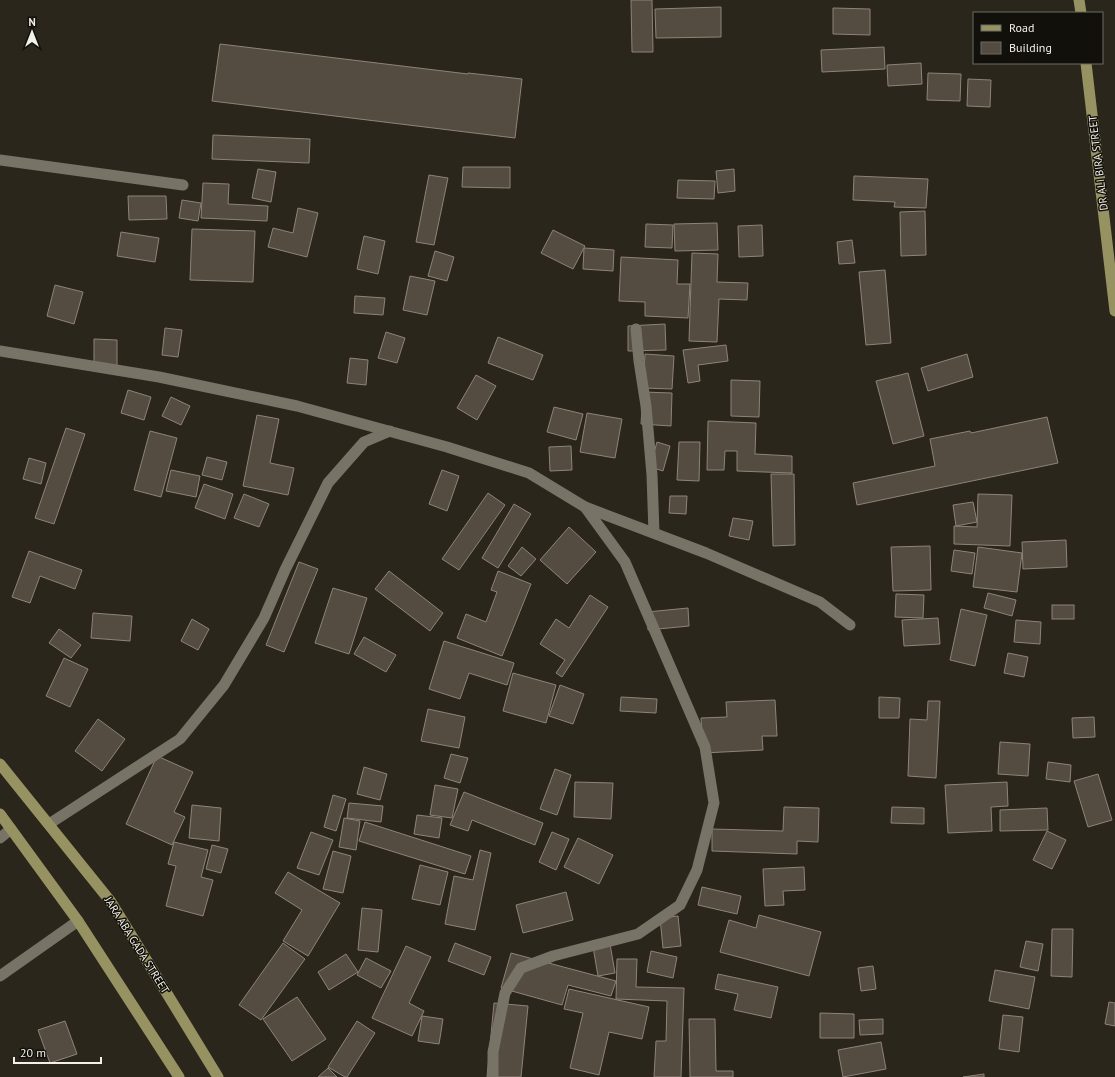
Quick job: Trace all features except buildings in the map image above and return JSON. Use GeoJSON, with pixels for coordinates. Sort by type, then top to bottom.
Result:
{"type":"FeatureCollection","features":[{"type":"Feature","properties":{"kind":"main road"},"geometry":{"type":"LineString","coordinates":[[1079,0],[1081,12]]}},
{"type":"Feature","properties":{"kind":"main road","name":"DR ALI BIRA STREET"},"geometry":{"type":"LineString","coordinates":[[1086,64],[1115,311]]}},
{"type":"Feature","properties":{"kind":"main road","name":"JARA ABA GADA STREET"},"geometry":{"type":"LineString","coordinates":[[0,764],[111,902],[218,1077]]}},
{"type":"Feature","properties":{"kind":"main road"},"geometry":{"type":"LineString","coordinates":[[0,814],[78,921],[179,1077]]}},
{"type":"Feature","properties":{"kind":"street"},"geometry":{"type":"LineString","coordinates":[[0,160],[183,185]]}},
{"type":"Feature","properties":{"kind":"street"},"geometry":{"type":"LineString","coordinates":[[636,329],[646,406],[652,475],[654,534]]}},
{"type":"Feature","properties":{"kind":"street"},"geometry":{"type":"LineString","coordinates":[[0,351],[160,376],[297,406],[447,447],[529,473],[585,507],[706,553],[820,602],[850,625]]}},
{"type":"Feature","properties":{"kind":"street"},"geometry":{"type":"LineString","coordinates":[[49,824],[180,739],[224,685],[264,618],[285,570],[328,483],[364,442],[390,431]]}},
{"type":"Feature","properties":{"kind":"street"},"geometry":{"type":"LineString","coordinates":[[493,1077],[493,1052],[505,993],[520,968],[553,956],[638,934],[680,905],[697,870],[714,803],[705,747],[625,562],[585,507]]}},
{"type":"Feature","properties":{"kind":"street"},"geometry":{"type":"LineString","coordinates":[[0,838],[11,829]]}},
{"type":"Feature","properties":{"kind":"street"},"geometry":{"type":"LineString","coordinates":[[0,976],[78,921]]}}]}
